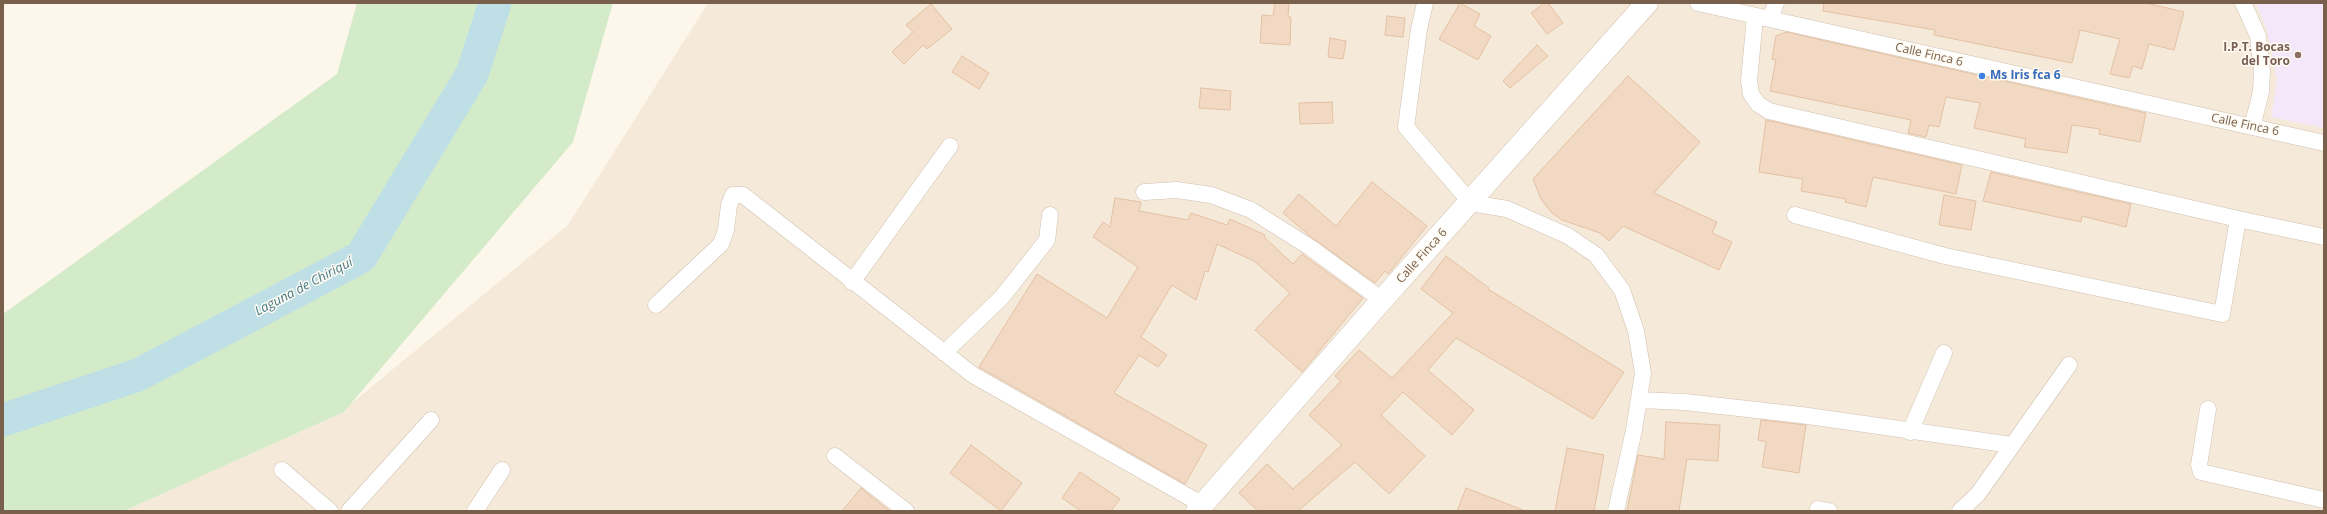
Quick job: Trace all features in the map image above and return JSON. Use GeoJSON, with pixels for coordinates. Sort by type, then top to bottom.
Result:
{"type":"FeatureCollection","features":[{"type":"Feature","properties":{"kind":"street"},"geometry":{"type":"LineString","coordinates":[[1425,3],[1419,29],[1406,127],[1471,202],[1507,209],[1568,236],[1596,255],[1622,290],[1636,331],[1642,373],[1640,400],[1616,511]]}},
{"type":"Feature","properties":{"kind":"street","name":"Calle Finca 6"},"geometry":{"type":"LineString","coordinates":[[1200,508],[1382,300],[1647,3]]}},
{"type":"Feature","properties":{"kind":"street","name":"Calle Finca 6"},"geometry":{"type":"LineString","coordinates":[[1698,3],[2324,143]]}},
{"type":"Feature","properties":{"kind":"street"},"geometry":{"type":"LineString","coordinates":[[1776,3],[1762,18],[1749,81],[1751,94],[1758,104],[1769,111],[2238,219],[2324,237]]}},
{"type":"Feature","properties":{"kind":"street"},"geometry":{"type":"LineString","coordinates":[[2243,3],[2258,36],[2262,71],[2261,92],[2252,127]]}},
{"type":"Feature","properties":{"kind":"street"},"geometry":{"type":"LineString","coordinates":[[852,282],[950,146]]}},
{"type":"Feature","properties":{"kind":"street"},"geometry":{"type":"LineString","coordinates":[[1144,192],[1177,190],[1211,195],[1251,210],[1312,248],[1382,300]]}},
{"type":"Feature","properties":{"kind":"street"},"geometry":{"type":"LineString","coordinates":[[656,305],[721,244],[726,230],[729,205],[733,196],[743,195],[852,282],[973,375],[1200,508]]}},
{"type":"Feature","properties":{"kind":"street"},"geometry":{"type":"LineString","coordinates":[[944,353],[1002,297],[1047,240],[1050,215]]}},
{"type":"Feature","properties":{"kind":"street"},"geometry":{"type":"LineString","coordinates":[[1794,215],[1945,256],[2222,314],[2238,219]]}},
{"type":"Feature","properties":{"kind":"street"},"geometry":{"type":"LineString","coordinates":[[1910,432],[1944,353]]}},
{"type":"Feature","properties":{"kind":"street"},"geometry":{"type":"LineString","coordinates":[[1960,511],[1978,494],[2069,365]]}},
{"type":"Feature","properties":{"kind":"street"},"geometry":{"type":"LineString","coordinates":[[1640,400],[1685,402],[1801,415],[1910,432],[2012,445]]}},
{"type":"Feature","properties":{"kind":"street"},"geometry":{"type":"LineString","coordinates":[[2208,409],[2199,465],[2201,472],[2324,500]]}},
{"type":"Feature","properties":{"kind":"street"},"geometry":{"type":"LineString","coordinates":[[349,511],[432,420]]}},
{"type":"Feature","properties":{"kind":"street"},"geometry":{"type":"LineString","coordinates":[[835,456],[906,511]]}},
{"type":"Feature","properties":{"kind":"street"},"geometry":{"type":"LineString","coordinates":[[282,470],[330,511]]}},
{"type":"Feature","properties":{"kind":"street"},"geometry":{"type":"LineString","coordinates":[[475,511],[502,470]]}},
{"type":"Feature","properties":{"kind":"shaded area"},"geometry":{"type":"Polygon","coordinates":[[[708,3],[2324,3],[2324,511],[124,511],[344,412],[348,406],[568,225],[708,3]]]}},
{"type":"Feature","properties":{"kind":"shaded area","name":"I.P.T. Bocas del Toro"},"geometry":{"type":"Polygon","coordinates":[[[2256,3],[2324,3],[2324,128],[2271,117],[2277,80],[2267,31],[2256,3]]]}},
{"type":"Feature","properties":{"kind":"green space"},"geometry":{"type":"Polygon","coordinates":[[[357,3],[613,3],[573,142],[344,412],[124,511],[3,511],[3,314],[337,74],[357,3]]]}},
{"type":"Feature","properties":{"kind":"building"},"geometry":{"type":"Polygon","coordinates":[[[1275,3],[1289,3],[1288,17],[1291,17],[1290,45],[1260,43],[1262,15],[1273,16],[1275,3]]]}},
{"type":"Feature","properties":{"kind":"building"},"geometry":{"type":"Polygon","coordinates":[[[1460,3],[1480,14],[1474,26],[1491,36],[1478,60],[1439,39],[1460,3]]]}},
{"type":"Feature","properties":{"kind":"building"},"geometry":{"type":"Polygon","coordinates":[[[1544,3],[1548,3],[1563,23],[1547,34],[1531,13],[1544,3]]]}},
{"type":"Feature","properties":{"kind":"building"},"geometry":{"type":"Polygon","coordinates":[[[1824,3],[2146,3],[2184,12],[2174,50],[2149,44],[2142,69],[2133,66],[2129,78],[2110,74],[2120,39],[2080,30],[2072,63],[1934,35],[1935,30],[1823,11],[1824,3]]]}},
{"type":"Feature","properties":{"kind":"building"},"geometry":{"type":"Polygon","coordinates":[[[931,4],[952,29],[927,49],[923,45],[904,64],[892,52],[913,32],[906,25],[931,4]]]}},
{"type":"Feature","properties":{"kind":"building"},"geometry":{"type":"Polygon","coordinates":[[[1387,16],[1405,18],[1403,37],[1385,35],[1387,16]]]}},
{"type":"Feature","properties":{"kind":"building"},"geometry":{"type":"Polygon","coordinates":[[[1786,32],[2146,113],[2140,142],[2099,134],[2100,129],[2072,125],[2067,153],[2024,147],[2026,139],[1974,128],[1980,103],[1946,97],[1939,127],[1929,125],[1926,137],[1908,133],[1911,120],[1770,91],[1776,60],[1772,59],[1776,36],[1786,32]]]}},
{"type":"Feature","properties":{"kind":"building"},"geometry":{"type":"Polygon","coordinates":[[[1330,38],[1346,41],[1343,59],[1328,57],[1330,38]]]}},
{"type":"Feature","properties":{"kind":"building"},"geometry":{"type":"Polygon","coordinates":[[[1537,45],[1548,56],[1510,88],[1503,81],[1537,45]]]}},
{"type":"Feature","properties":{"kind":"building"},"geometry":{"type":"Polygon","coordinates":[[[962,56],[989,73],[979,89],[952,72],[962,56]]]}},
{"type":"Feature","properties":{"kind":"building"},"geometry":{"type":"Polygon","coordinates":[[[1628,76],[1700,142],[1654,193],[1717,222],[1712,233],[1732,242],[1719,270],[1623,226],[1609,241],[1600,233],[1562,220],[1551,212],[1541,199],[1533,179],[1628,76]]]}},
{"type":"Feature","properties":{"kind":"building"},"geometry":{"type":"Polygon","coordinates":[[[1201,88],[1231,91],[1230,110],[1199,108],[1201,88]]]}},
{"type":"Feature","properties":{"kind":"building"},"geometry":{"type":"Polygon","coordinates":[[[1332,102],[1333,123],[1300,124],[1299,103],[1332,102]]]}},
{"type":"Feature","properties":{"kind":"building"},"geometry":{"type":"Polygon","coordinates":[[[1766,120],[1962,165],[1956,194],[1873,177],[1866,207],[1845,202],[1846,199],[1801,191],[1803,179],[1759,172],[1766,120]]]}},
{"type":"Feature","properties":{"kind":"building"},"geometry":{"type":"Polygon","coordinates":[[[1991,172],[2131,204],[2126,227],[2082,216],[2081,222],[1983,201],[1991,172]]]}},
{"type":"Feature","properties":{"kind":"building"},"geometry":{"type":"Polygon","coordinates":[[[1372,182],[1427,226],[1388,274],[1385,271],[1375,283],[1311,237],[1283,213],[1299,194],[1336,226],[1372,182]]]}},
{"type":"Feature","properties":{"kind":"building"},"geometry":{"type":"Polygon","coordinates":[[[1944,195],[1976,201],[1971,230],[1939,225],[1944,195]]]}},
{"type":"Feature","properties":{"kind":"building"},"geometry":{"type":"Polygon","coordinates":[[[1115,198],[1141,202],[1139,211],[1188,220],[1191,213],[1227,225],[1230,219],[1265,235],[1264,237],[1293,264],[1302,254],[1363,298],[1302,372],[1255,330],[1290,293],[1254,261],[1217,244],[1208,272],[1205,271],[1196,300],[1172,285],[1141,337],[1167,355],[1158,367],[1139,355],[1114,393],[1207,445],[1185,484],[979,367],[1037,274],[1107,318],[1138,267],[1093,237],[1103,222],[1110,227],[1115,198]]]}},
{"type":"Feature","properties":{"kind":"building"},"geometry":{"type":"Polygon","coordinates":[[[1446,256],[1489,288],[1488,289],[1624,372],[1593,419],[1456,338],[1428,370],[1474,410],[1452,435],[1403,392],[1381,415],[1425,456],[1389,494],[1355,462],[1298,511],[1258,511],[1239,493],[1267,464],[1293,489],[1342,445],[1309,415],[1341,381],[1335,376],[1359,350],[1392,378],[1453,313],[1421,289],[1446,256]]]}},
{"type":"Feature","properties":{"kind":"building"},"geometry":{"type":"Polygon","coordinates":[[[1761,420],[1806,425],[1799,473],[1762,467],[1766,442],[1758,440],[1761,420]]]}},
{"type":"Feature","properties":{"kind":"building"},"geometry":{"type":"Polygon","coordinates":[[[1666,422],[1720,425],[1718,461],[1687,459],[1679,511],[1627,511],[1638,455],[1664,459],[1666,422]]]}},
{"type":"Feature","properties":{"kind":"building"},"geometry":{"type":"Polygon","coordinates":[[[971,445],[1022,483],[1001,511],[950,473],[971,445]]]}},
{"type":"Feature","properties":{"kind":"building"},"geometry":{"type":"Polygon","coordinates":[[[1567,448],[1604,455],[1594,511],[1555,511],[1567,448]]]}},
{"type":"Feature","properties":{"kind":"building"},"geometry":{"type":"Polygon","coordinates":[[[1080,472],[1120,499],[1111,511],[1081,511],[1062,498],[1080,472]]]}},
{"type":"Feature","properties":{"kind":"building"},"geometry":{"type":"Polygon","coordinates":[[[861,488],[882,505],[890,511],[842,511],[861,488]]]}},
{"type":"Feature","properties":{"kind":"building"},"geometry":{"type":"Polygon","coordinates":[[[1466,488],[1523,510],[1457,511],[1466,488]]]}},
{"type":"Feature","properties":{"kind":"waterway","name":"Laguna de Chiriquí"},"geometry":{"type":"LineString","coordinates":[[3,420],[138,375],[361,257],[472,74],[495,3]]}},
{"type":"Feature","properties":{"kind":"place","name":"I.P.T. Bocas del Toro"},"geometry":{"type":"Point","coordinates":[2298,55]}},
{"type":"Feature","properties":{"kind":"place","name":"Ms Iris fca 6"},"geometry":{"type":"Point","coordinates":[1982,76]}}]}
